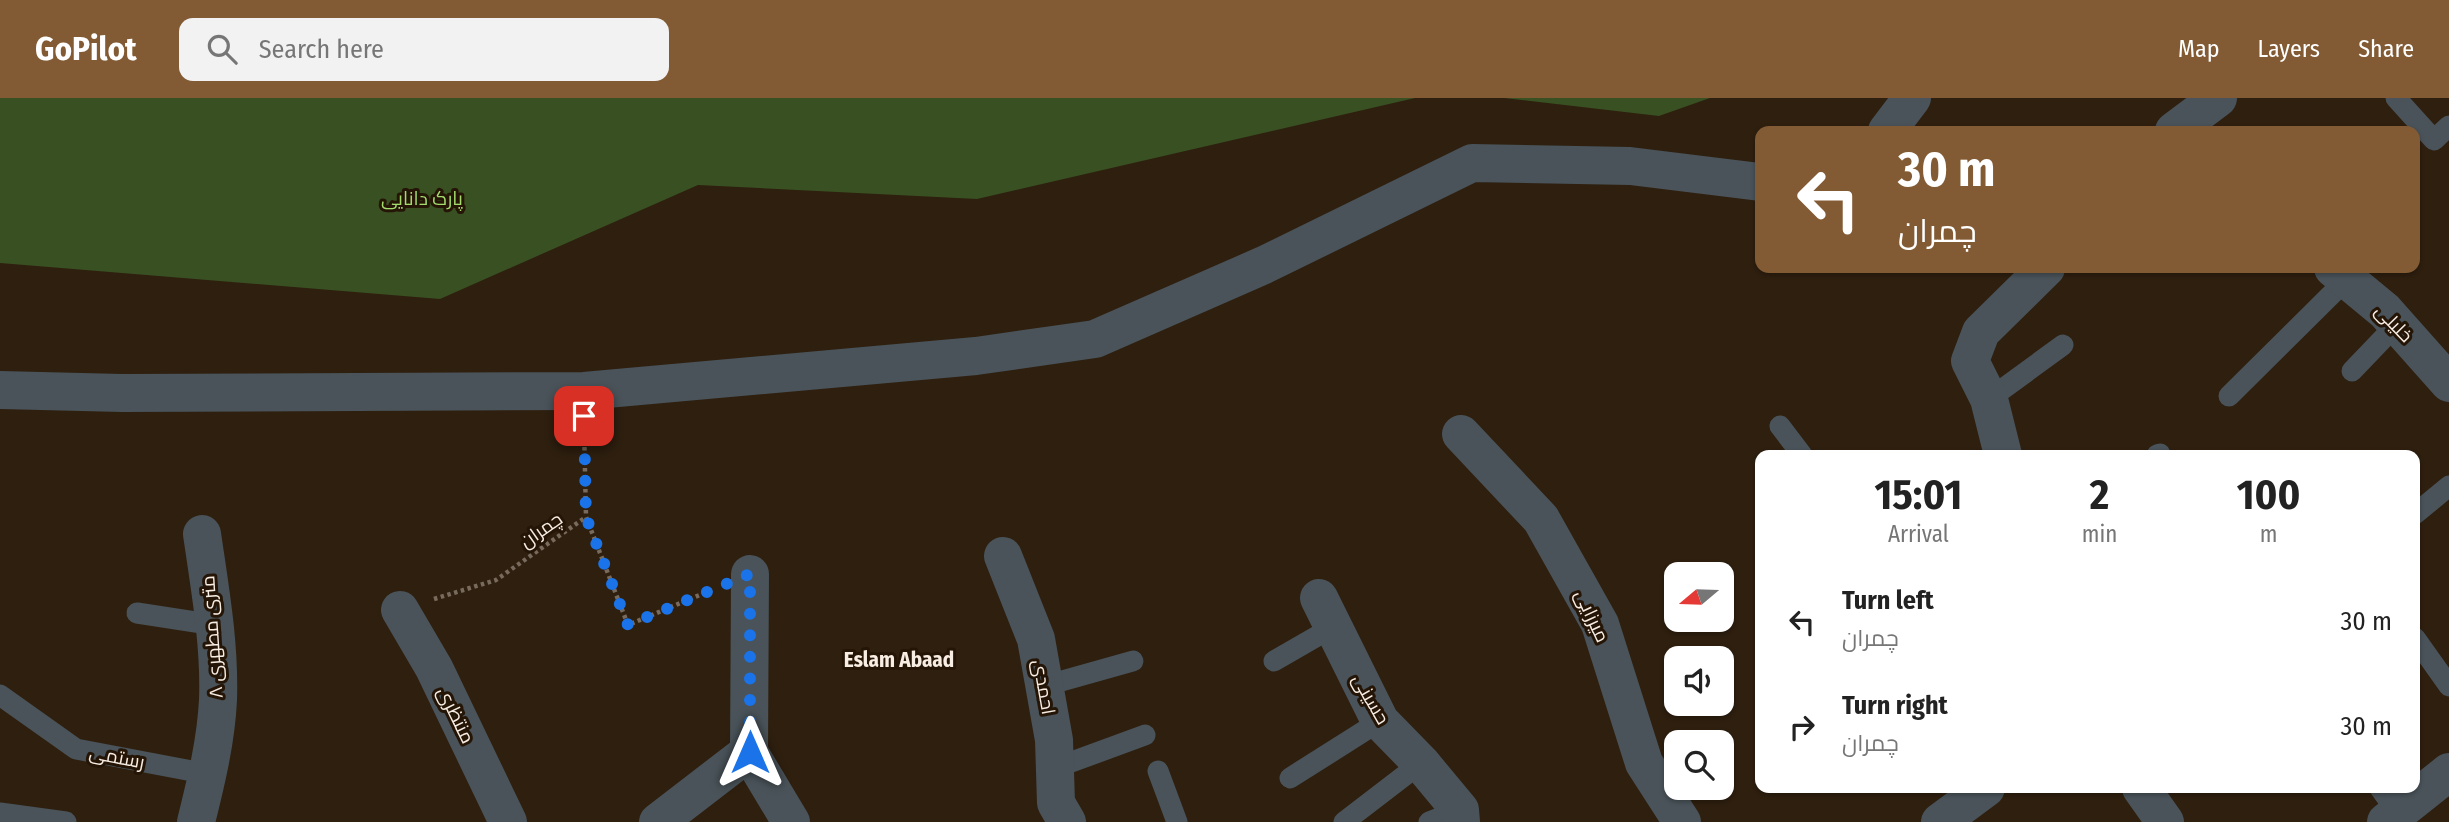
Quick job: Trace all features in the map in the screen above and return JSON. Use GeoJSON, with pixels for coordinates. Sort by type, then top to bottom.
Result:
{"type":"FeatureCollection","features":[{"type":"Feature","properties":{"kind":"street"},"geometry":{"type":"LineString","coordinates":[[1891,126],[1912,98]]}},
{"type":"Feature","properties":{"kind":"street"},"geometry":{"type":"LineString","coordinates":[[2182,126],[2218,98]]}},
{"type":"Feature","properties":{"kind":"street"},"geometry":{"type":"LineString","coordinates":[[0,390],[122,393],[583,391],[976,356],[1095,339],[1264,265],[1472,163],[1630,166],[1755,181]]}},
{"type":"Feature","properties":{"kind":"street"},"geometry":{"type":"LineString","coordinates":[[2002,450],[1989,399],[1970,361],[1981,332],[2041,273]]}},
{"type":"Feature","properties":{"kind":"street","name":"خلیلی"},"geometry":{"type":"LineString","coordinates":[[2340,273],[2385,311],[2449,383]]}},
{"type":"Feature","properties":{"kind":"street","name":"میرزایی"},"geometry":{"type":"LineString","coordinates":[[1461,434],[1541,519],[1600,624],[1644,763],[1682,822]]}},
{"type":"Feature","properties":{"kind":"street","name":"۸ متری مطهری"},"geometry":{"type":"LineString","coordinates":[[197,822],[208,774],[218,701],[215,625],[202,534]]}},
{"type":"Feature","properties":{"kind":"street","name":"احمدی"},"geometry":{"type":"LineString","coordinates":[[1003,556],[1036,639],[1054,740],[1056,803],[1067,822]]}},
{"type":"Feature","properties":{"kind":"street"},"geometry":{"type":"LineString","coordinates":[[750,574],[750,752],[791,822]]}},
{"type":"Feature","properties":{"kind":"street","name":"منتظری"},"geometry":{"type":"LineString","coordinates":[[400,610],[434,668],[499,819]]}},
{"type":"Feature","properties":{"kind":"street","name":"حسینی"},"geometry":{"type":"LineString","coordinates":[[1326,612],[1380,721],[1421,763],[1450,818]]}},
{"type":"Feature","properties":{"kind":"street"},"geometry":{"type":"LineString","coordinates":[[659,822],[750,752]]}},
{"type":"Feature","properties":{"kind":"street"},"geometry":{"type":"LineString","coordinates":[[2388,807],[2446,783]]}},
{"type":"Feature","properties":{"kind":"street"},"geometry":{"type":"LineString","coordinates":[[1940,822],[1979,793]]}},
{"type":"Feature","properties":{"kind":"street"},"geometry":{"type":"LineString","coordinates":[[2145,793],[2165,822]]}},
{"type":"Feature","properties":{"kind":"lane"},"geometry":{"type":"LineString","coordinates":[[2396,98],[2434,140],[2449,126]]}},
{"type":"Feature","properties":{"kind":"lane"},"geometry":{"type":"LineString","coordinates":[[2230,396],[2340,273]]}},
{"type":"Feature","properties":{"kind":"lane"},"geometry":{"type":"LineString","coordinates":[[2352,371],[2397,324]]}},
{"type":"Feature","properties":{"kind":"lane"},"geometry":{"type":"LineString","coordinates":[[1989,399],[2063,345]]}},
{"type":"Feature","properties":{"kind":"lane"},"geometry":{"type":"LineString","coordinates":[[1780,426],[1798,450]]}},
{"type":"Feature","properties":{"kind":"lane"},"geometry":{"type":"LineString","coordinates":[[2420,510],[2449,486]]}},
{"type":"Feature","properties":{"kind":"lane"},"geometry":{"type":"LineString","coordinates":[[1274,661],[1326,612]]}},
{"type":"Feature","properties":{"kind":"lane"},"geometry":{"type":"LineString","coordinates":[[137,613],[215,625]]}},
{"type":"Feature","properties":{"kind":"lane"},"geometry":{"type":"LineString","coordinates":[[2420,645],[2449,686]]}},
{"type":"Feature","properties":{"kind":"lane"},"geometry":{"type":"LineString","coordinates":[[1044,686],[1133,662]]}},
{"type":"Feature","properties":{"kind":"lane","name":"رستمی"},"geometry":{"type":"LineString","coordinates":[[0,695],[76,749],[208,774]]}},
{"type":"Feature","properties":{"kind":"lane"},"geometry":{"type":"LineString","coordinates":[[1290,778],[1380,721]]}},
{"type":"Feature","properties":{"kind":"lane"},"geometry":{"type":"LineString","coordinates":[[1055,768],[1145,736]]}},
{"type":"Feature","properties":{"kind":"lane"},"geometry":{"type":"LineString","coordinates":[[1344,822],[1421,763]]}},
{"type":"Feature","properties":{"kind":"lane"},"geometry":{"type":"LineString","coordinates":[[1158,771],[1177,822]]}},
{"type":"Feature","properties":{"kind":"lane"},"geometry":{"type":"LineString","coordinates":[[0,813],[66,822]]}},
{"type":"Feature","properties":{"kind":"path"},"geometry":{"type":"LineString","coordinates":[[583,391],[586,517]]}},
{"type":"Feature","properties":{"kind":"path","name":"چمران"},"geometry":{"type":"LineString","coordinates":[[400,610],[496,580],[586,517],[628,625],[750,574]]}},
{"type":"Feature","properties":{"kind":"green space","name":"پارک دانایی"},"geometry":{"type":"Polygon","coordinates":[[[0,98],[1415,98],[977,199],[698,185],[440,299],[0,263],[0,98]]]}},
{"type":"Feature","properties":{"kind":"green space"},"geometry":{"type":"Polygon","coordinates":[[[1504,98],[1710,98],[1659,116],[1504,98]]]}},
{"type":"Feature","properties":{"kind":"district","name":"Eslam Abaad"},"geometry":{"type":"Point","coordinates":[899,660]}},
{"type":"Feature","properties":{"kind":"route"},"geometry":{"type":"LineString","coordinates":[[584,416],[586,517],[628,625],[750,574],[750,752]]}}]}
